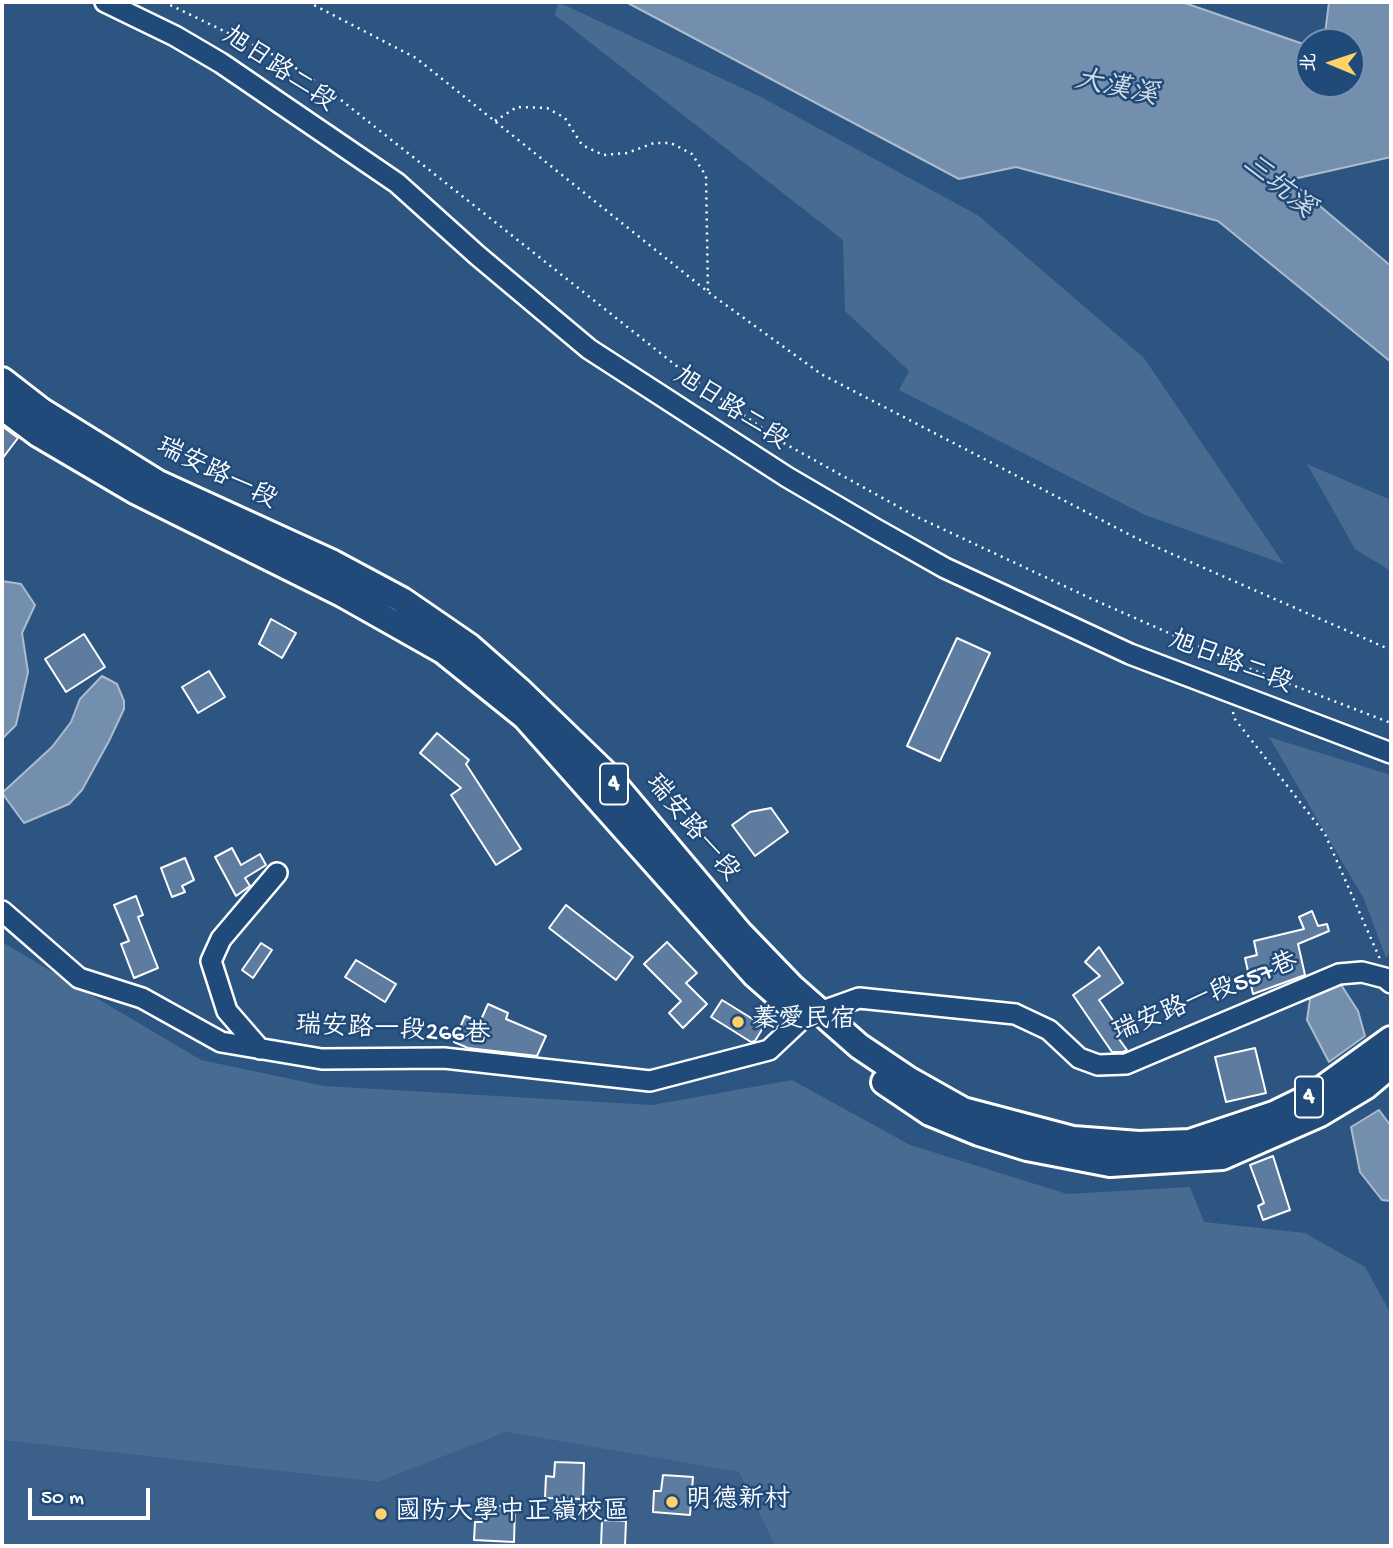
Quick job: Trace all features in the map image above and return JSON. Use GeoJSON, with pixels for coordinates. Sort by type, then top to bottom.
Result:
{"type":"FeatureCollection","features":[{"type":"Feature","properties":{"kind":"main road","name":"瑞安路一段"},"geometry":{"type":"LineString","coordinates":[[2,380],[42,411],[158,483],[333,563],[402,600],[469,646],[605,773],[739,932],[792,987],[813,1015]]}},
{"type":"Feature","properties":{"kind":"main road","name":"瑞安路一段"},"geometry":{"type":"LineString","coordinates":[[2,407],[38,434],[135,491],[342,594],[443,651],[525,717],[755,975],[908,1079],[975,1113],[1073,1139],[1102,1142],[1190,1142],[1219,1146]]}},
{"type":"Feature","properties":{"kind":"main road","name":"4"},"geometry":{"type":"LineString","coordinates":[[1219,1146],[1315,1094],[1391,1039]]}},
{"type":"Feature","properties":{"kind":"main road","name":"4"},"geometry":{"type":"LineString","coordinates":[[1219,1146],[1320,1114],[1365,1087],[1391,1065]]}},
{"type":"Feature","properties":{"kind":"street","name":"旭日路二段"},"geometry":{"type":"LineString","coordinates":[[105,2],[175,36],[220,63],[397,183],[477,255],[589,349],[787,477],[967,579],[1130,654],[1391,753]]}},
{"type":"Feature","properties":{"kind":"street"},"geometry":{"type":"LineString","coordinates":[[260,1049],[228,1011],[211,961],[221,939],[277,873]]}},
{"type":"Feature","properties":{"kind":"street","name":"瑞安路一段266巷"},"geometry":{"type":"LineString","coordinates":[[2,911],[79,978],[142,998],[222,1042],[322,1059],[444,1058],[650,1081],[769,1050],[813,1015]]}},
{"type":"Feature","properties":{"kind":"street","name":"瑞安路一段557巷"},"geometry":{"type":"LineString","coordinates":[[813,1015],[859,998],[1015,1014],[1049,1030],[1079,1058],[1098,1065],[1112,1065],[1126,1064],[1339,974],[1351,971],[1388,980]]}},
{"type":"Feature","properties":{"kind":"path"},"geometry":{"type":"LineString","coordinates":[[164,2],[284,60],[336,96],[688,375],[780,441],[915,516],[1092,599],[1248,668],[1391,723]]}},
{"type":"Feature","properties":{"kind":"path"},"geometry":{"type":"LineString","coordinates":[[308,2],[416,58],[709,292],[821,374],[1138,539],[1391,650]]}},
{"type":"Feature","properties":{"kind":"path"},"geometry":{"type":"LineString","coordinates":[[495,121],[517,107],[547,108],[565,118],[582,145],[603,155],[626,153],[654,143],[671,143],[692,154],[706,176],[709,292]]}},
{"type":"Feature","properties":{"kind":"path"},"geometry":{"type":"LineString","coordinates":[[1231,693],[1234,718],[1325,834],[1377,947],[1388,980]]}},
{"type":"Feature","properties":{"kind":"shaded area"},"geometry":{"type":"Polygon","coordinates":[[[558,2],[759,96],[979,216],[1144,358],[1284,564],[1145,515],[899,390],[909,371],[845,311],[843,240],[555,15],[558,2]]]}},
{"type":"Feature","properties":{"kind":"shaded area"},"geometry":{"type":"Polygon","coordinates":[[[1307,464],[1391,500],[1391,571],[1355,549],[1307,464]]]}},
{"type":"Feature","properties":{"kind":"shaded area"},"geometry":{"type":"Polygon","coordinates":[[[1269,737],[1391,775],[1391,950],[1386,958],[1364,899],[1269,737]]]}},
{"type":"Feature","properties":{"kind":"shaded area"},"geometry":{"type":"Polygon","coordinates":[[[2,942],[201,1060],[324,1086],[652,1105],[792,1080],[910,1145],[1067,1194],[1190,1187],[1204,1222],[1305,1233],[1365,1267],[1391,1314],[1391,1546],[775,1546],[739,1472],[506,1432],[378,1482],[2,1440],[2,942]]]}},
{"type":"Feature","properties":{"kind":"shaded area","name":"國防大學中正嶺校區"},"geometry":{"type":"Polygon","coordinates":[[[506,1432],[739,1472],[775,1546],[2,1546],[2,1440],[378,1482],[506,1432]]]}},
{"type":"Feature","properties":{"kind":"water"},"geometry":{"type":"Polygon","coordinates":[[[626,2],[1182,2],[1295,41],[1295,98],[1365,98],[1365,28],[1326,28],[1329,2],[1391,2],[1391,157],[1289,180],[1391,266],[1391,362],[1218,221],[1016,167],[959,179],[626,2]]]}},
{"type":"Feature","properties":{"kind":"water"},"geometry":{"type":"Polygon","coordinates":[[[2,581],[21,584],[35,605],[22,633],[28,672],[16,725],[2,739],[2,581]]]}},
{"type":"Feature","properties":{"kind":"water"},"geometry":{"type":"Polygon","coordinates":[[[102,676],[117,684],[124,701],[124,709],[109,741],[82,790],[69,804],[24,823],[2,793],[52,747],[71,722],[80,699],[102,676]]]}},
{"type":"Feature","properties":{"kind":"water"},"geometry":{"type":"Polygon","coordinates":[[[1338,980],[1358,1011],[1365,1036],[1329,1062],[1307,1020],[1311,992],[1338,980]]]}},
{"type":"Feature","properties":{"kind":"water"},"geometry":{"type":"Polygon","coordinates":[[[1379,1110],[1391,1126],[1391,1201],[1382,1200],[1360,1172],[1351,1127],[1379,1110]]]}},
{"type":"Feature","properties":{"kind":"building"},"geometry":{"type":"Polygon","coordinates":[[[2,426],[18,438],[2,459],[2,426]]]}},
{"type":"Feature","properties":{"kind":"building"},"geometry":{"type":"Polygon","coordinates":[[[271,619],[296,633],[282,658],[259,644],[271,619]]]}},
{"type":"Feature","properties":{"kind":"building"},"geometry":{"type":"Polygon","coordinates":[[[84,634],[105,667],[66,692],[45,659],[84,634]]]}},
{"type":"Feature","properties":{"kind":"building"},"geometry":{"type":"Polygon","coordinates":[[[957,638],[990,653],[940,761],[907,746],[957,638]]]}},
{"type":"Feature","properties":{"kind":"building"},"geometry":{"type":"Polygon","coordinates":[[[209,671],[225,697],[198,713],[182,687],[209,671]]]}},
{"type":"Feature","properties":{"kind":"building"},"geometry":{"type":"Polygon","coordinates":[[[437,733],[469,760],[466,764],[521,849],[496,865],[451,795],[461,788],[420,753],[437,733]]]}},
{"type":"Feature","properties":{"kind":"building"},"geometry":{"type":"Polygon","coordinates":[[[771,808],[788,832],[755,856],[732,825],[750,812],[771,808]]]}},
{"type":"Feature","properties":{"kind":"building"},"geometry":{"type":"Polygon","coordinates":[[[232,848],[241,865],[260,854],[266,865],[245,878],[250,886],[236,896],[215,857],[232,848]]]}},
{"type":"Feature","properties":{"kind":"building"},"geometry":{"type":"Polygon","coordinates":[[[185,858],[194,880],[182,886],[185,892],[172,897],[161,868],[185,858]]]}},
{"type":"Feature","properties":{"kind":"building"},"geometry":{"type":"Polygon","coordinates":[[[136,896],[143,915],[138,917],[158,968],[134,978],[121,944],[129,941],[114,905],[136,896]]]}},
{"type":"Feature","properties":{"kind":"building"},"geometry":{"type":"Polygon","coordinates":[[[566,905],[633,957],[616,980],[549,928],[566,905]]]}},
{"type":"Feature","properties":{"kind":"building"},"geometry":{"type":"Polygon","coordinates":[[[1312,911],[1318,926],[1327,924],[1329,931],[1298,944],[1305,975],[1253,994],[1245,958],[1257,955],[1254,941],[1304,929],[1299,917],[1312,911]]]}},
{"type":"Feature","properties":{"kind":"building"},"geometry":{"type":"Polygon","coordinates":[[[667,942],[697,973],[686,983],[707,1004],[683,1028],[669,1013],[681,1001],[644,964],[667,942]]]}},
{"type":"Feature","properties":{"kind":"building"},"geometry":{"type":"Polygon","coordinates":[[[261,943],[272,950],[253,978],[242,970],[261,943]]]}},
{"type":"Feature","properties":{"kind":"building"},"geometry":{"type":"Polygon","coordinates":[[[1099,947],[1123,983],[1099,1000],[1121,1032],[1116,1035],[1127,1050],[1123,1052],[1112,1052],[1073,995],[1100,976],[1085,962],[1099,947]]]}},
{"type":"Feature","properties":{"kind":"building"},"geometry":{"type":"Polygon","coordinates":[[[356,960],[396,984],[385,1002],[345,977],[356,960]]]}},
{"type":"Feature","properties":{"kind":"building","name":"蓁愛民宿"},"geometry":{"type":"Polygon","coordinates":[[[722,1000],[764,1026],[755,1041],[751,1042],[711,1017],[722,1000]]]}},
{"type":"Feature","properties":{"kind":"building"},"geometry":{"type":"Polygon","coordinates":[[[488,1004],[508,1013],[506,1019],[546,1036],[537,1056],[468,1048],[454,1042],[465,1016],[480,1022],[488,1004]]]}},
{"type":"Feature","properties":{"kind":"building"},"geometry":{"type":"Polygon","coordinates":[[[1255,1048],[1266,1093],[1226,1102],[1215,1057],[1255,1048]]]}},
{"type":"Feature","properties":{"kind":"building"},"geometry":{"type":"Polygon","coordinates":[[[1273,1156],[1290,1210],[1263,1220],[1258,1206],[1264,1203],[1250,1165],[1273,1156]]]}},
{"type":"Feature","properties":{"kind":"building"},"geometry":{"type":"Polygon","coordinates":[[[555,1462],[584,1463],[583,1499],[545,1498],[546,1476],[554,1477],[555,1462]]]}},
{"type":"Feature","properties":{"kind":"building","name":"明德新村"},"geometry":{"type":"Polygon","coordinates":[[[663,1475],[693,1477],[690,1515],[653,1512],[654,1491],[661,1491],[663,1475]]]}},
{"type":"Feature","properties":{"kind":"building"},"geometry":{"type":"Polygon","coordinates":[[[483,1505],[515,1507],[514,1542],[474,1540],[475,1522],[482,1522],[483,1505]]]}},
{"type":"Feature","properties":{"kind":"building","name":"明德新村"},"geometry":{"type":"Polygon","coordinates":[[[602,1520],[626,1521],[625,1546],[601,1546],[602,1520]]]}},
{"type":"Feature","properties":{"kind":"place","name":"蓁愛民宿"},"geometry":{"type":"Point","coordinates":[738,1022]}},
{"type":"Feature","properties":{"kind":"place","name":"明德新村"},"geometry":{"type":"Point","coordinates":[672,1502]}},
{"type":"Feature","properties":{"kind":"place","name":"國防大學中正嶺校區"},"geometry":{"type":"Point","coordinates":[381,1514]}},
{"type":"Feature","properties":{"kind":"water label","name":"大漢溪"},"geometry":{"type":"Point","coordinates":[1116,90]}},
{"type":"Feature","properties":{"kind":"water label","name":"三坑溪"},"geometry":{"type":"Point","coordinates":[1277,188]}}]}
